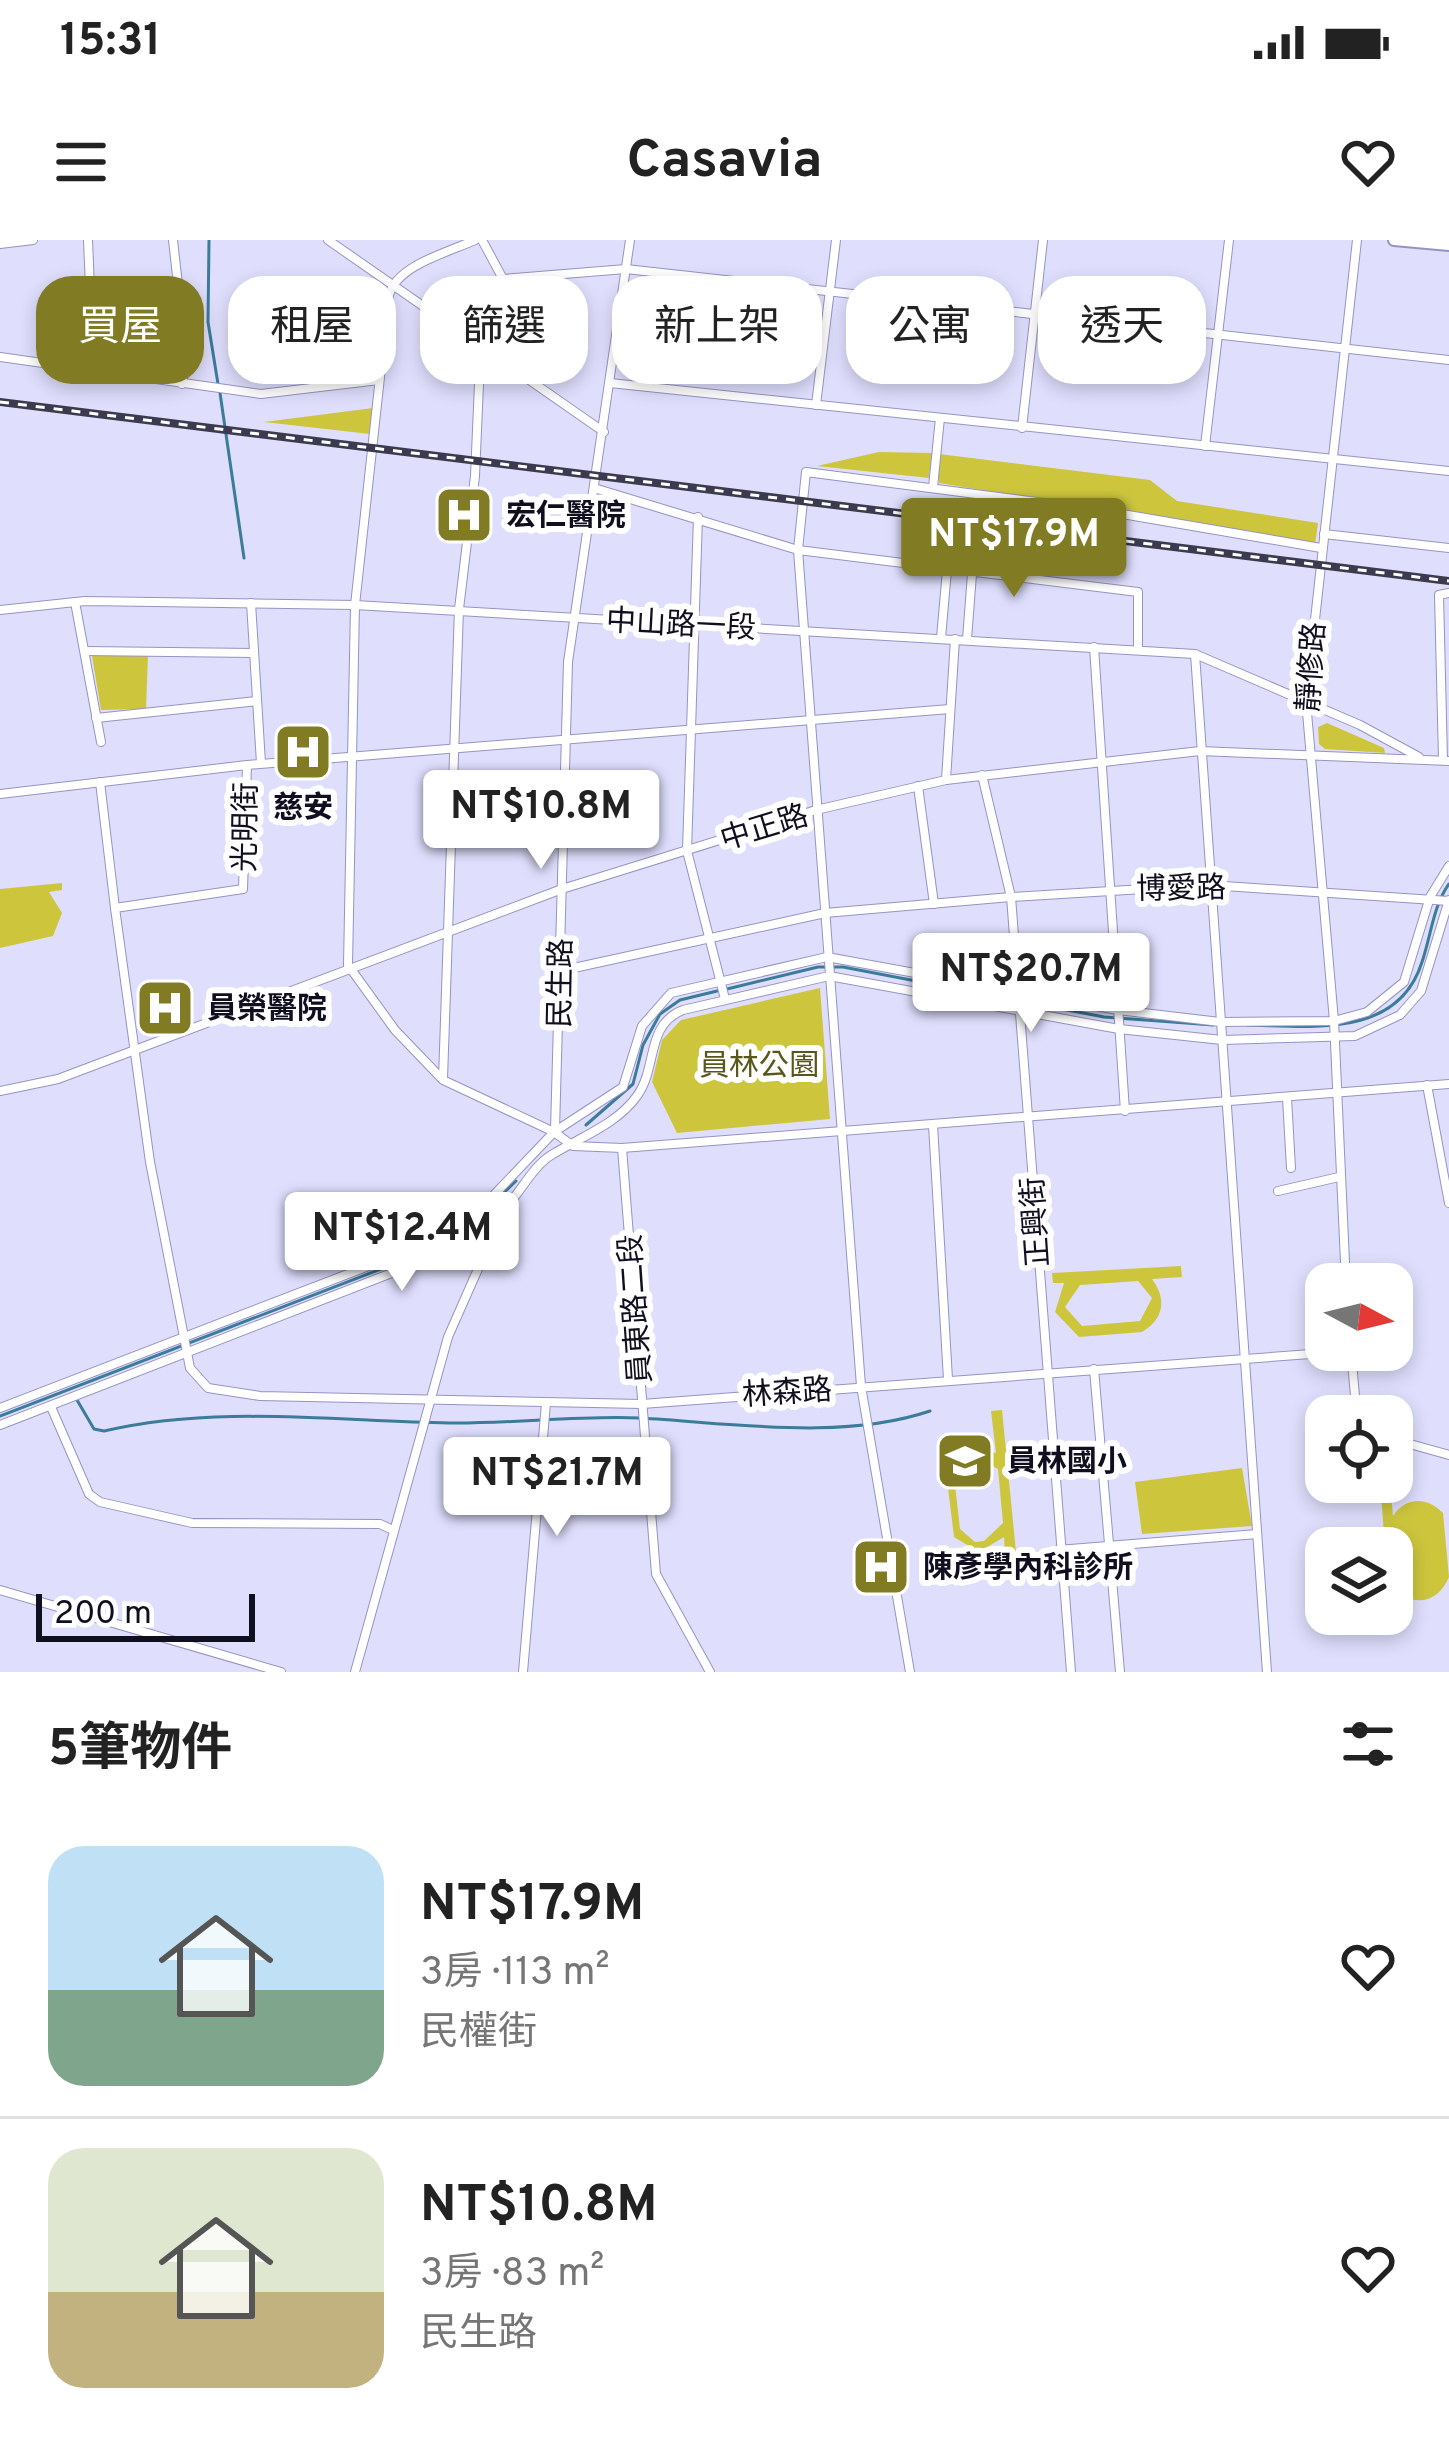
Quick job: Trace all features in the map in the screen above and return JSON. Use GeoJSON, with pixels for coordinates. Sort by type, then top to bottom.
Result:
{"type":"FeatureCollection","features":[{"type":"Feature","properties":{"kind":"main road"},"geometry":{"type":"LineString","coordinates":[[1394,240],[1449,245]]}},
{"type":"Feature","properties":{"kind":"street"},"geometry":{"type":"LineString","coordinates":[[0,244],[32,240]]}},
{"type":"Feature","properties":{"kind":"street"},"geometry":{"type":"LineString","coordinates":[[88,240],[89,276]]}},
{"type":"Feature","properties":{"kind":"street"},"geometry":{"type":"LineString","coordinates":[[172,240],[176,276]]}},
{"type":"Feature","properties":{"kind":"street"},"geometry":{"type":"LineString","coordinates":[[328,240],[380,276]]}},
{"type":"Feature","properties":{"kind":"street"},"geometry":{"type":"LineString","coordinates":[[396,282],[479,240],[501,276]]}},
{"type":"Feature","properties":{"kind":"street","name":"中山路一段"},"geometry":{"type":"LineString","coordinates":[[630,240],[572,617],[1195,654],[1306,701],[1422,759]]}},
{"type":"Feature","properties":{"kind":"street"},"geometry":{"type":"LineString","coordinates":[[816,405],[836,240]]}},
{"type":"Feature","properties":{"kind":"street"},"geometry":{"type":"LineString","coordinates":[[1022,428],[1042,240]]}},
{"type":"Feature","properties":{"kind":"street"},"geometry":{"type":"LineString","coordinates":[[1204,446],[1229,240]]}},
{"type":"Feature","properties":{"kind":"street","name":"靜修路"},"geometry":{"type":"LineString","coordinates":[[1345,1263],[1334,1021],[1306,701],[1357,240]]}},
{"type":"Feature","properties":{"kind":"street"},"geometry":{"type":"LineString","coordinates":[[537,276],[626,268],[1449,360]]}},
{"type":"Feature","properties":{"kind":"street"},"geometry":{"type":"LineString","coordinates":[[0,357],[36,362]]}},
{"type":"Feature","properties":{"kind":"street"},"geometry":{"type":"LineString","coordinates":[[610,382],[1449,471]]}},
{"type":"Feature","properties":{"kind":"street"},"geometry":{"type":"LineString","coordinates":[[182,384],[277,394],[350,384]]}},
{"type":"Feature","properties":{"kind":"street"},"geometry":{"type":"LineString","coordinates":[[379,384],[356,605],[349,965],[395,1030],[442,1080],[554,1132],[573,1147],[622,1148],[1449,1084]]}},
{"type":"Feature","properties":{"kind":"street"},"geometry":{"type":"LineString","coordinates":[[442,1080],[451,748],[479,384]]}},
{"type":"Feature","properties":{"kind":"street"},"geometry":{"type":"LineString","coordinates":[[535,384],[604,432]]}},
{"type":"Feature","properties":{"kind":"street"},"geometry":{"type":"LineString","coordinates":[[933,487],[940,418]]}},
{"type":"Feature","properties":{"kind":"street"},"geometry":{"type":"LineString","coordinates":[[910,1672],[861,1386],[798,550],[806,472],[933,487],[1321,548]]}},
{"type":"Feature","properties":{"kind":"street"},"geometry":{"type":"LineString","coordinates":[[594,488],[798,550],[1138,592],[1138,650]]}},
{"type":"Feature","properties":{"kind":"street"},"geometry":{"type":"LineString","coordinates":[[698,517],[687,851],[725,999]]}},
{"type":"Feature","properties":{"kind":"street"},"geometry":{"type":"LineString","coordinates":[[1324,534],[1449,548]]}},
{"type":"Feature","properties":{"kind":"street"},"geometry":{"type":"LineString","coordinates":[[941,638],[947,570]]}},
{"type":"Feature","properties":{"kind":"street"},"geometry":{"type":"LineString","coordinates":[[967,640],[972,574]]}},
{"type":"Feature","properties":{"kind":"street"},"geometry":{"type":"LineString","coordinates":[[1446,760],[1439,595],[1449,593]]}},
{"type":"Feature","properties":{"kind":"street"},"geometry":{"type":"LineString","coordinates":[[0,610],[75,602],[251,603],[572,617]]}},
{"type":"Feature","properties":{"kind":"street"},"geometry":{"type":"LineString","coordinates":[[75,602],[101,742]]}},
{"type":"Feature","properties":{"kind":"street"},"geometry":{"type":"LineString","coordinates":[[251,603],[261,764]]}},
{"type":"Feature","properties":{"kind":"street","name":"民生路"},"geometry":{"type":"LineString","coordinates":[[554,1132],[572,617]]}},
{"type":"Feature","properties":{"kind":"street"},"geometry":{"type":"LineString","coordinates":[[946,780],[955,639]]}},
{"type":"Feature","properties":{"kind":"street"},"geometry":{"type":"LineString","coordinates":[[1094,647],[1125,1111]]}},
{"type":"Feature","properties":{"kind":"street"},"geometry":{"type":"LineString","coordinates":[[85,651],[254,653]]}},
{"type":"Feature","properties":{"kind":"street"},"geometry":{"type":"LineString","coordinates":[[1195,654],[1267,1672]]}},
{"type":"Feature","properties":{"kind":"street"},"geometry":{"type":"LineString","coordinates":[[96,718],[257,701]]}},
{"type":"Feature","properties":{"kind":"street","name":"光明街"},"geometry":{"type":"LineString","coordinates":[[115,908],[243,889],[247,765],[950,709]]}},
{"type":"Feature","properties":{"kind":"street","name":"中正路"},"geometry":{"type":"LineString","coordinates":[[0,1091],[58,1079],[349,965],[562,889],[816,810],[918,786],[1101,759],[1200,751],[1446,760]]}},
{"type":"Feature","properties":{"kind":"street"},"geometry":{"type":"LineString","coordinates":[[0,794],[247,765]]}},
{"type":"Feature","properties":{"kind":"street","name":"正興街"},"geometry":{"type":"LineString","coordinates":[[982,775],[1011,897],[1071,1672]]}},
{"type":"Feature","properties":{"kind":"street"},"geometry":{"type":"LineString","coordinates":[[100,782],[134,1051]]}},
{"type":"Feature","properties":{"kind":"street"},"geometry":{"type":"LineString","coordinates":[[918,786],[934,904]]}},
{"type":"Feature","properties":{"kind":"street"},"geometry":{"type":"LineString","coordinates":[[0,1408],[436,1240],[492,1197],[554,1132],[623,1087],[642,1026],[661,1000],[827,957],[1118,1010],[1220,1022],[1334,1021],[1367,1012],[1404,982],[1430,897],[1449,866]]}},
{"type":"Feature","properties":{"kind":"street","name":"博愛路"},"geometry":{"type":"LineString","coordinates":[[560,971],[825,913],[1011,897],[1210,885],[1449,901]]}},
{"type":"Feature","properties":{"kind":"street"},"geometry":{"type":"LineString","coordinates":[[0,1425],[443,1254],[505,1209],[551,1155],[573,1147],[628,1107],[650,1074],[655,1036],[670,1015],[829,976],[1119,1029],[1222,1040],[1334,1036],[1381,1027],[1421,991],[1449,901]]}},
{"type":"Feature","properties":{"kind":"street","name":"林森路"},"geometry":{"type":"LineString","coordinates":[[134,1051],[182,1340],[208,1388],[222,1393],[429,1402],[642,1403],[1305,1353]]}},
{"type":"Feature","properties":{"kind":"street"},"geometry":{"type":"LineString","coordinates":[[1427,1085],[1449,1203]]}},
{"type":"Feature","properties":{"kind":"street"},"geometry":{"type":"LineString","coordinates":[[1287,1098],[1291,1168]]}},
{"type":"Feature","properties":{"kind":"street"},"geometry":{"type":"LineString","coordinates":[[933,1125],[948,1379]]}},
{"type":"Feature","properties":{"kind":"street","name":"員東路二段"},"geometry":{"type":"LineString","coordinates":[[622,1148],[656,1574],[710,1672]]}},
{"type":"Feature","properties":{"kind":"street"},"geometry":{"type":"LineString","coordinates":[[1278,1191],[1339,1177]]}},
{"type":"Feature","properties":{"kind":"street"},"geometry":{"type":"LineString","coordinates":[[356,1672],[448,1337],[505,1209]]}},
{"type":"Feature","properties":{"kind":"street"},"geometry":{"type":"LineString","coordinates":[[467,1237],[487,1249]]}},
{"type":"Feature","properties":{"kind":"street"},"geometry":{"type":"LineString","coordinates":[[1094,1369],[1120,1672]]}},
{"type":"Feature","properties":{"kind":"street"},"geometry":{"type":"LineString","coordinates":[[523,1672],[546,1403]]}},
{"type":"Feature","properties":{"kind":"street"},"geometry":{"type":"LineString","coordinates":[[51,1407],[88,1494],[100,1502],[192,1523],[380,1524],[394,1531]]}},
{"type":"Feature","properties":{"kind":"street"},"geometry":{"type":"LineString","coordinates":[[1413,1445],[1449,1455]]}},
{"type":"Feature","properties":{"kind":"street"},"geometry":{"type":"LineString","coordinates":[[1058,1550],[1258,1534]]}},
{"type":"Feature","properties":{"kind":"street"},"geometry":{"type":"LineString","coordinates":[[0,1590],[281,1672]]}},
{"type":"Feature","properties":{"kind":"green space"},"geometry":{"type":"Polygon","coordinates":[[[373,408],[370,434],[264,422],[373,408]]]}},
{"type":"Feature","properties":{"kind":"green space"},"geometry":{"type":"Polygon","coordinates":[[[879,452],[932,453],[929,478],[817,466],[879,452]]]}},
{"type":"Feature","properties":{"kind":"green space"},"geometry":{"type":"Polygon","coordinates":[[[939,454],[1150,480],[1177,501],[1318,523],[1315,545],[939,483],[939,454]]]}},
{"type":"Feature","properties":{"kind":"green space"},"geometry":{"type":"Polygon","coordinates":[[[148,655],[146,709],[101,710],[92,656],[148,655]]]}},
{"type":"Feature","properties":{"kind":"green space"},"geometry":{"type":"Polygon","coordinates":[[[1327,723],[1384,748],[1385,753],[1325,749],[1319,744],[1318,727],[1327,723]]]}},
{"type":"Feature","properties":{"kind":"green space"},"geometry":{"type":"Polygon","coordinates":[[[62,883],[62,890],[49,892],[62,913],[53,936],[0,948],[0,889],[62,883]]]}},
{"type":"Feature","properties":{"kind":"green space","name":"員林公園"},"geometry":{"type":"Polygon","coordinates":[[[820,988],[830,1119],[677,1133],[652,1082],[662,1040],[681,1020],[820,988]]]}},
{"type":"Feature","properties":{"kind":"green space"},"geometry":{"type":"Polygon","coordinates":[[[1181,1266],[1182,1277],[1152,1279],[1161,1308],[1142,1332],[1079,1337],[1055,1312],[1064,1283],[1053,1283],[1052,1273],[1181,1266]],[[1138,1281],[1080,1285],[1065,1307],[1082,1326],[1140,1321],[1152,1298],[1138,1281]]]}},
{"type":"Feature","properties":{"kind":"green space"},"geometry":{"type":"Polygon","coordinates":[[[1002,1410],[1016,1552],[1005,1553],[1004,1537],[979,1552],[954,1537],[946,1471],[969,1448],[996,1453],[991,1411],[1002,1410]],[[974,1456],[962,1461],[954,1476],[960,1529],[975,1542],[984,1541],[1003,1523],[998,1469],[974,1456]]]}},
{"type":"Feature","properties":{"kind":"green space"},"geometry":{"type":"Polygon","coordinates":[[[1242,1468],[1252,1526],[1142,1534],[1135,1482],[1242,1468]]]}},
{"type":"Feature","properties":{"kind":"green space"},"geometry":{"type":"Polygon","coordinates":[[[1416,1501],[1443,1513],[1449,1577],[1441,1590],[1430,1598],[1413,1599],[1413,1527],[1383,1527],[1382,1503],[1392,1503],[1393,1516],[1416,1501]]]}},
{"type":"Feature","properties":{"kind":"waterway"},"geometry":{"type":"LineString","coordinates":[[209,240],[208,322],[218,384]]}},
{"type":"Feature","properties":{"kind":"waterway"},"geometry":{"type":"LineString","coordinates":[[220,393],[244,558]]}},
{"type":"Feature","properties":{"kind":"waterway"},"geometry":{"type":"LineString","coordinates":[[1247,1025],[1350,1023],[1394,1004],[1410,987],[1422,962],[1449,884]]}},
{"type":"Feature","properties":{"kind":"waterway"},"geometry":{"type":"LineString","coordinates":[[727,989],[818,967],[843,967],[1104,1017],[1213,1025]]}},
{"type":"Feature","properties":{"kind":"waterway"},"geometry":{"type":"LineString","coordinates":[[586,1125],[633,1084],[643,1045],[660,1014],[680,1000],[717,991]]}},
{"type":"Feature","properties":{"kind":"waterway"},"geometry":{"type":"LineString","coordinates":[[0,1416],[425,1252],[479,1216],[516,1181]]}},
{"type":"Feature","properties":{"kind":"waterway"},"geometry":{"type":"LineString","coordinates":[[77,1400],[94,1429],[104,1431],[189,1418],[232,1417],[449,1423],[617,1417],[824,1428],[930,1411]]}},
{"type":"Feature","properties":{"kind":"railway"},"geometry":{"type":"LineString","coordinates":[[0,402],[1449,581]]}},
{"type":"Feature","properties":{"kind":"place","name":"宏仁醫院"},"geometry":{"type":"Point","coordinates":[464,515]}},
{"type":"Feature","properties":{"kind":"place","name":"慈安"},"geometry":{"type":"Point","coordinates":[303,752]}},
{"type":"Feature","properties":{"kind":"place","name":"員榮醫院"},"geometry":{"type":"Point","coordinates":[165,1008]}},
{"type":"Feature","properties":{"kind":"place","name":"員林國小"},"geometry":{"type":"Point","coordinates":[965,1461]}},
{"type":"Feature","properties":{"kind":"place","name":"陳彥學內科診所"},"geometry":{"type":"Point","coordinates":[881,1567]}}]}
